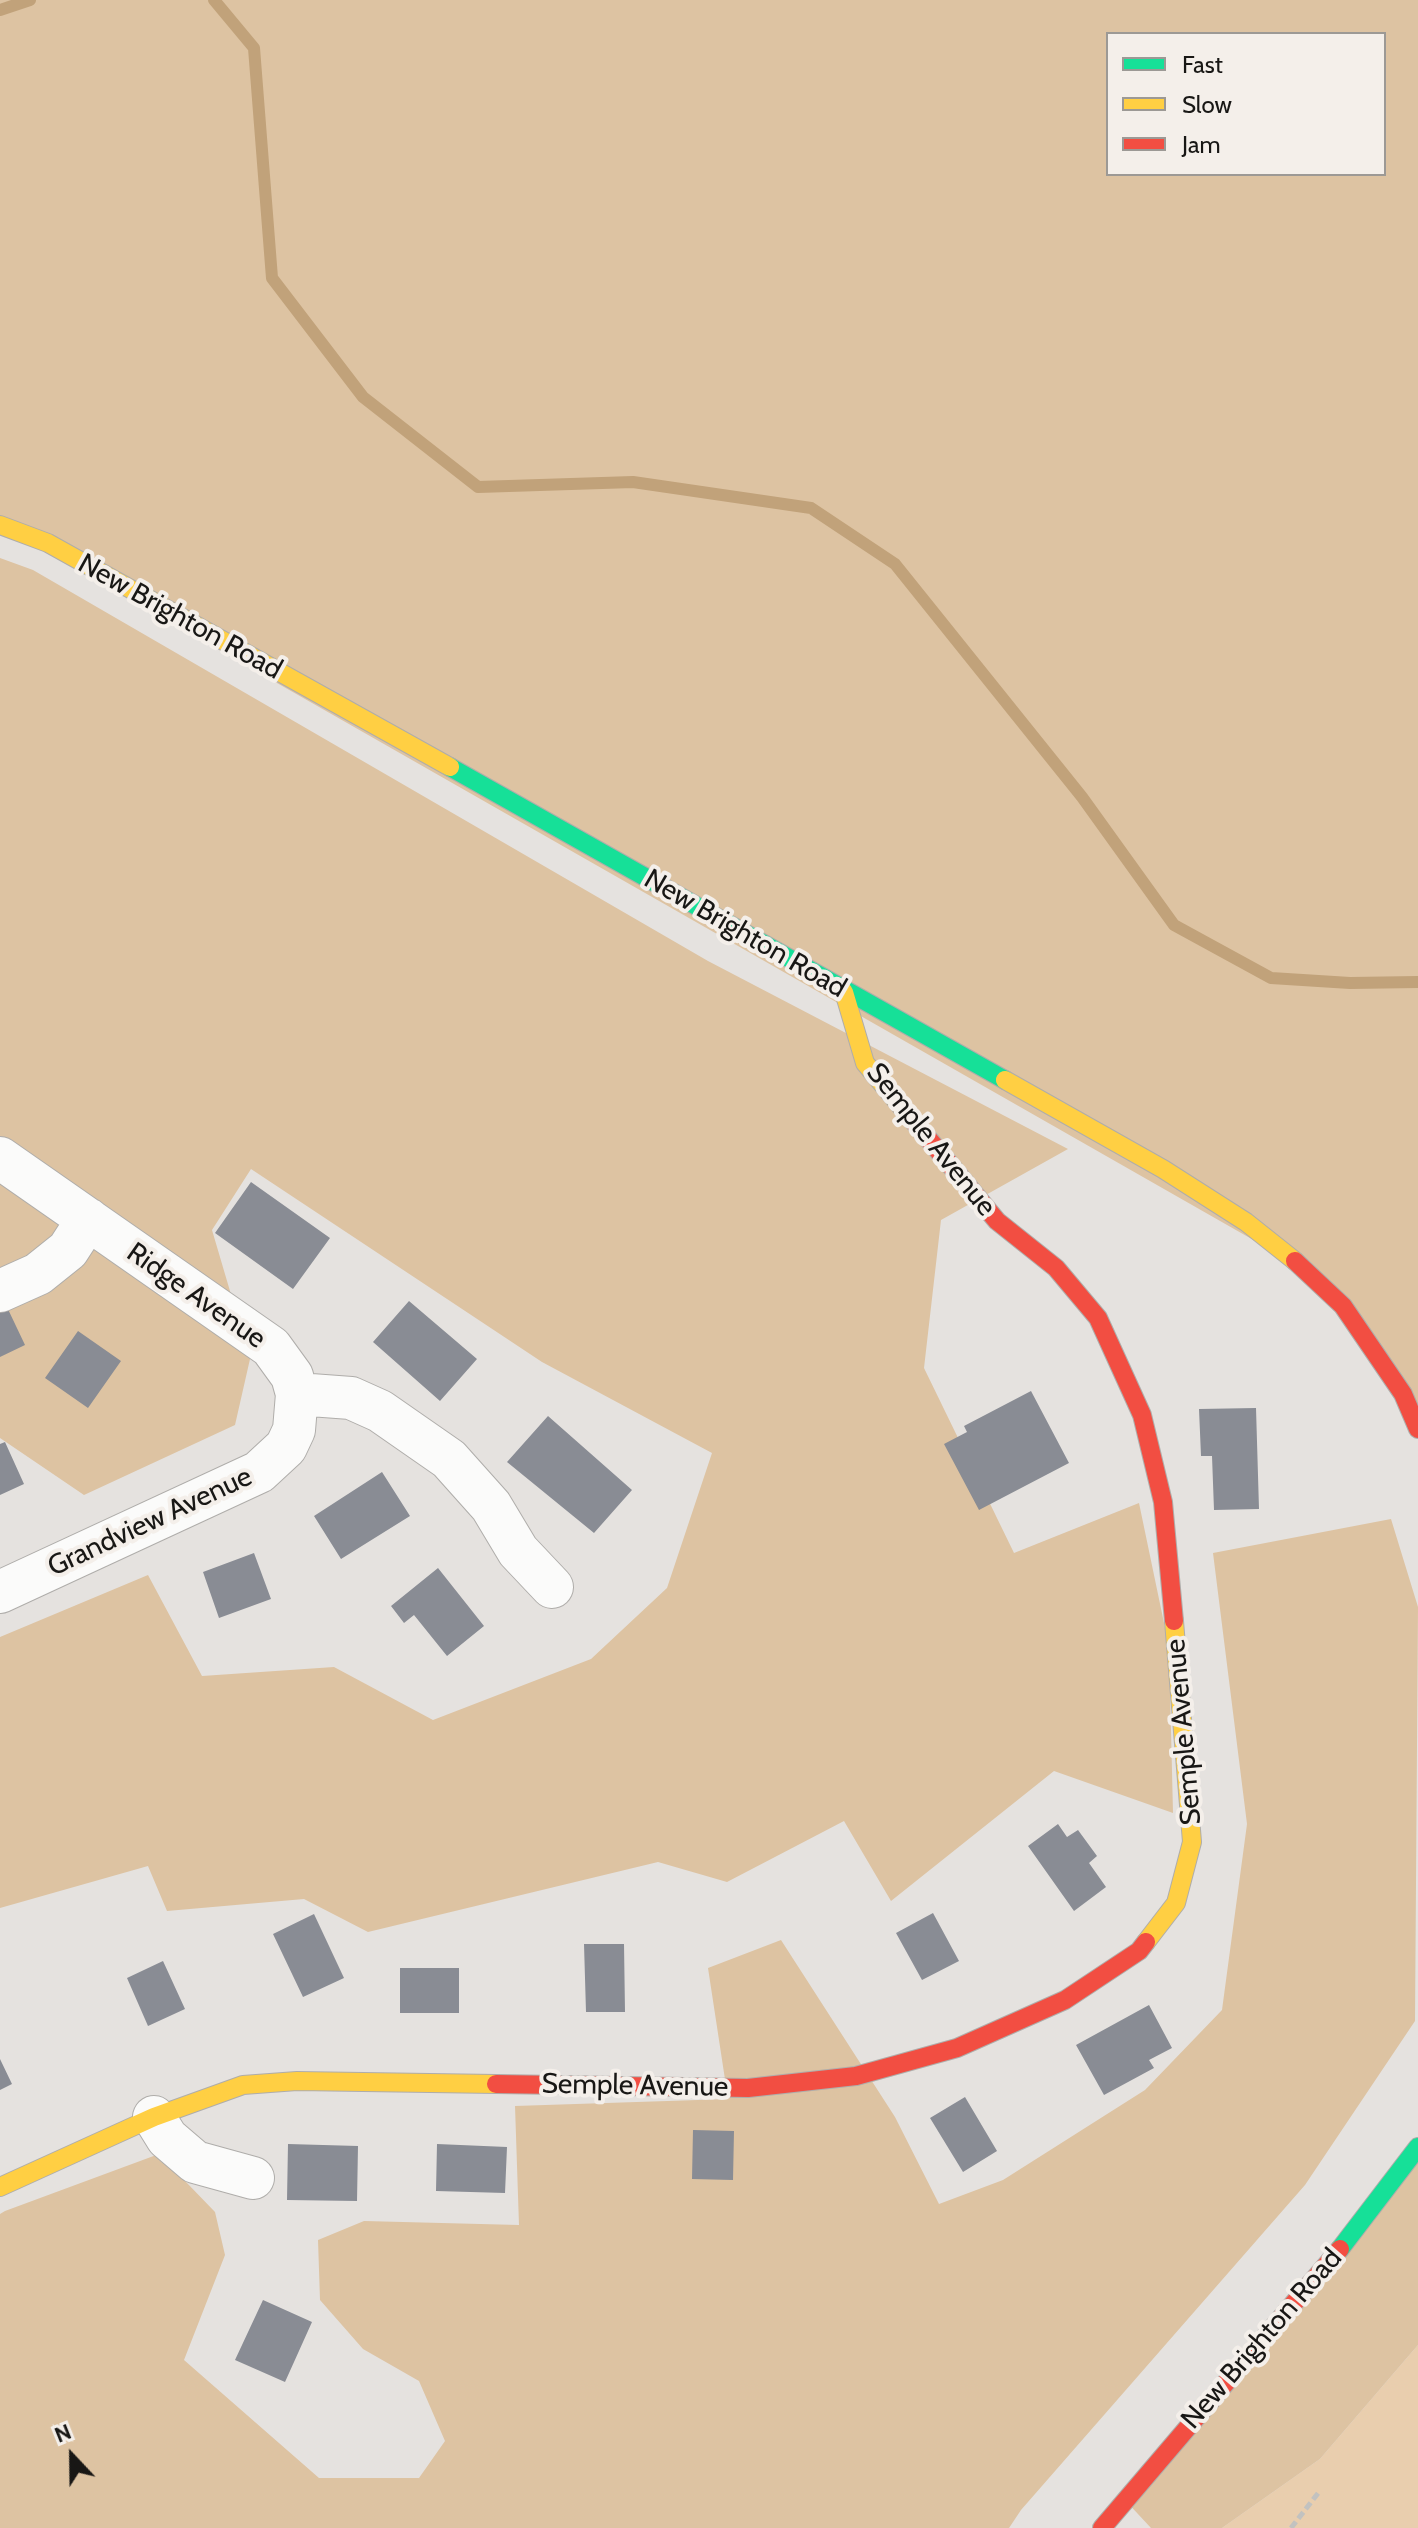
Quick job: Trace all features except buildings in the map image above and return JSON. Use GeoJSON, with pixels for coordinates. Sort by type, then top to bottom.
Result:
{"type":"FeatureCollection","features":[{"type":"Feature","properties":{"kind":"street","name":"New Brighton Road"},"geometry":{"type":"LineString","coordinates":[[0,525],[48,543],[546,820],[844,992],[1151,1162],[1246,1222],[1306,1270],[1343,1306],[1403,1394],[1418,1429]]}},
{"type":"Feature","properties":{"kind":"street","name":"Semple Avenue"},"geometry":{"type":"LineString","coordinates":[[0,2187],[154,2117],[243,2085],[297,2081],[748,2088],[856,2076],[957,2048],[1065,2000],[1139,1951],[1176,1903],[1192,1842],[1189,1775],[1163,1502],[1142,1415],[1098,1318],[1056,1268],[997,1221],[865,1063],[844,992]]}},
{"type":"Feature","properties":{"kind":"street","name":"Ridge Avenue"},"geometry":{"type":"LineString","coordinates":[[0,1158],[271,1347],[288,1368],[297,1394]]}},
{"type":"Feature","properties":{"kind":"street"},"geometry":{"type":"LineString","coordinates":[[0,1291],[38,1274],[68,1250],[88,1219]]}},
{"type":"Feature","properties":{"kind":"street"},"geometry":{"type":"LineString","coordinates":[[297,1394],[351,1398],[380,1411],[449,1459],[491,1506],[518,1551],[552,1587]]}},
{"type":"Feature","properties":{"kind":"street","name":"Grandview Avenue"},"geometry":{"type":"LineString","coordinates":[[0,1592],[259,1472],[286,1447],[294,1430],[297,1394]]}},
{"type":"Feature","properties":{"kind":"street"},"geometry":{"type":"LineString","coordinates":[[154,2117],[167,2138],[195,2162],[253,2178]]}},
{"type":"Feature","properties":{"kind":"street","name":"New Brighton Road"},"geometry":{"type":"LineString","coordinates":[[1102,2528],[1328,2265],[1418,2147]]}},
{"type":"Feature","properties":{"kind":"path"},"geometry":{"type":"LineString","coordinates":[[1291,2528],[1319,2492]]}},
{"type":"Feature","properties":{"kind":"shaded area"},"geometry":{"type":"Polygon","coordinates":[[[0,0],[1418,0],[1418,1429],[1306,1270],[0,525],[0,0]]]}},
{"type":"Feature","properties":{"kind":"shaded area"},"geometry":{"type":"Polygon","coordinates":[[[0,558],[33,570],[708,961],[1068,1149],[941,1220],[924,1368],[1014,1553],[1139,1503],[1169,1647],[1173,1813],[1054,1771],[891,1901],[844,1821],[727,1882],[658,1862],[368,1932],[304,1899],[167,1911],[148,1866],[0,1908],[0,1637],[148,1575],[202,1676],[334,1667],[433,1720],[591,1659],[667,1588],[712,1453],[542,1362],[251,1169],[212,1230],[250,1359],[235,1425],[84,1495],[0,1438],[0,558]]]}},
{"type":"Feature","properties":{"kind":"shaded area"},"geometry":{"type":"Polygon","coordinates":[[[1391,1519],[1418,1607],[1415,2021],[1305,2185],[1021,2510],[1009,2528],[0,2528],[0,2214],[5,2211],[159,2154],[215,2212],[225,2255],[184,2360],[319,2478],[419,2478],[445,2441],[419,2381],[363,2349],[320,2300],[318,2240],[364,2221],[519,2225],[515,2106],[728,2099],[708,1968],[781,1940],[895,2117],[939,2204],[1003,2180],[1145,2090],[1222,2010],[1247,1824],[1213,1553],[1391,1519]]]}},
{"type":"Feature","properties":{"kind":"shaded area"},"geometry":{"type":"Polygon","coordinates":[[[1418,2147],[1418,2345],[1320,2459],[1222,2528],[1151,2528],[1124,2499],[1418,2147]]]}},
{"type":"Feature","properties":{"kind":"shaded area"},"geometry":{"type":"Polygon","coordinates":[[[1418,2345],[1418,2528],[1222,2528],[1320,2459],[1418,2345]]]}},
{"type":"Feature","properties":{"kind":"waterway"},"geometry":{"type":"LineString","coordinates":[[0,10],[30,0]]}},
{"type":"Feature","properties":{"kind":"waterway"},"geometry":{"type":"LineString","coordinates":[[214,0],[254,48],[272,278],[363,397],[478,487],[633,482],[811,508],[895,564],[1082,797],[1174,925],[1271,978],[1350,983],[1418,982]]}},
{"type":"Feature","properties":{"kind":"traffic: fast"},"geometry":{"type":"LineString","coordinates":[[450,767],[1005,1080]]}},
{"type":"Feature","properties":{"kind":"traffic: fast"},"geometry":{"type":"LineString","coordinates":[[1340,2249],[1418,2147]]}},
{"type":"Feature","properties":{"kind":"traffic: slow"},"geometry":{"type":"LineString","coordinates":[[0,525],[48,543],[450,767]]}},
{"type":"Feature","properties":{"kind":"traffic: slow"},"geometry":{"type":"LineString","coordinates":[[844,992],[865,1063],[901,1106]]}},
{"type":"Feature","properties":{"kind":"traffic: slow"},"geometry":{"type":"LineString","coordinates":[[1005,1080],[1163,1169],[1246,1222],[1295,1261]]}},
{"type":"Feature","properties":{"kind":"traffic: slow"},"geometry":{"type":"LineString","coordinates":[[1146,1942],[1176,1903],[1192,1842],[1174,1621]]}},
{"type":"Feature","properties":{"kind":"traffic: slow"},"geometry":{"type":"LineString","coordinates":[[0,2187],[154,2117],[243,2085],[297,2081],[496,2084]]}},
{"type":"Feature","properties":{"kind":"traffic: jam"},"geometry":{"type":"LineString","coordinates":[[901,1106],[997,1221],[1056,1268],[1098,1318],[1142,1415],[1163,1502],[1174,1621]]}},
{"type":"Feature","properties":{"kind":"traffic: jam"},"geometry":{"type":"LineString","coordinates":[[1295,1261],[1343,1306],[1403,1394],[1418,1429]]}},
{"type":"Feature","properties":{"kind":"traffic: jam"},"geometry":{"type":"LineString","coordinates":[[496,2084],[748,2088],[856,2076],[957,2048],[1065,2000],[1139,1951],[1146,1942]]}},
{"type":"Feature","properties":{"kind":"traffic: jam"},"geometry":{"type":"LineString","coordinates":[[1102,2528],[1340,2249]]}}]}
